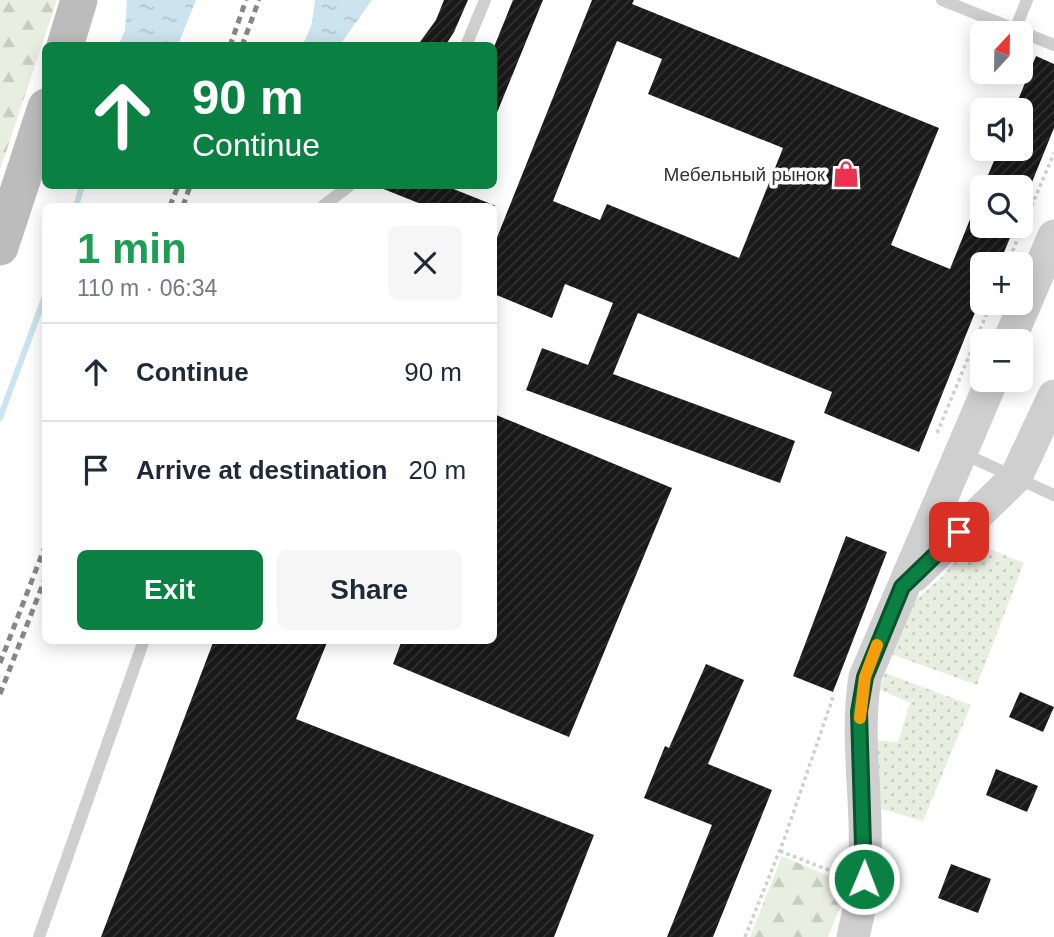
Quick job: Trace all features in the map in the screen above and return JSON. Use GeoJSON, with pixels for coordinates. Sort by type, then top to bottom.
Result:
{"type":"FeatureCollection","features":[{"type":"Feature","properties":{"kind":"main road"},"geometry":{"type":"LineString","coordinates":[[66,42],[79,0]]}},
{"type":"Feature","properties":{"kind":"main road"},"geometry":{"type":"LineString","coordinates":[[0,247],[42,119]]}},
{"type":"Feature","properties":{"kind":"street"},"geometry":{"type":"LineString","coordinates":[[1014,329],[1054,236]]}},
{"type":"Feature","properties":{"kind":"street"},"geometry":{"type":"LineString","coordinates":[[853,937],[866,859],[859,712],[865,677],[987,392]]}},
{"type":"Feature","properties":{"kind":"street"},"geometry":{"type":"LineString","coordinates":[[902,587],[1016,477],[1054,396]]}},
{"type":"Feature","properties":{"kind":"lane"},"geometry":{"type":"LineString","coordinates":[[468,42],[485,0]]}},
{"type":"Feature","properties":{"kind":"lane"},"geometry":{"type":"LineString","coordinates":[[942,0],[993,21]]}},
{"type":"Feature","properties":{"kind":"lane"},"geometry":{"type":"LineString","coordinates":[[1019,21],[1027,0]]}},
{"type":"Feature","properties":{"kind":"lane"},"geometry":{"type":"LineString","coordinates":[[1033,37],[1054,45]]}},
{"type":"Feature","properties":{"kind":"lane"},"geometry":{"type":"LineString","coordinates":[[327,203],[345,189]]}},
{"type":"Feature","properties":{"kind":"lane"},"geometry":{"type":"LineString","coordinates":[[961,452],[1054,495]]}},
{"type":"Feature","properties":{"kind":"lane"},"geometry":{"type":"LineString","coordinates":[[39,937],[143,644]]}},
{"type":"Feature","properties":{"kind":"path"},"geometry":{"type":"LineString","coordinates":[[1012,252],[1054,153]]}},
{"type":"Feature","properties":{"kind":"path"},"geometry":{"type":"LineString","coordinates":[[780,850],[838,874]]}},
{"type":"Feature","properties":{"kind":"green space"},"geometry":{"type":"Polygon","coordinates":[[[0,0],[57,0],[42,42],[0,170],[0,0]]]}},
{"type":"Feature","properties":{"kind":"green space"},"geometry":{"type":"Polygon","coordinates":[[[970,541],[1024,563],[977,685],[891,654],[912,603],[943,576],[970,541]]]}},
{"type":"Feature","properties":{"kind":"green space"},"geometry":{"type":"Polygon","coordinates":[[[885,673],[971,705],[923,821],[881,809],[873,740],[898,742],[910,703],[879,689],[885,673]]]}},
{"type":"Feature","properties":{"kind":"green space"},"geometry":{"type":"Polygon","coordinates":[[[782,856],[842,882],[844,898],[828,937],[750,937],[782,856]]]}},
{"type":"Feature","properties":{"kind":"water"},"geometry":{"type":"Polygon","coordinates":[[[127,0],[196,0],[179,42],[120,42],[125,30],[127,0]]]}},
{"type":"Feature","properties":{"kind":"water"},"geometry":{"type":"Polygon","coordinates":[[[315,0],[372,0],[342,42],[304,42],[312,23],[315,0]]]}},
{"type":"Feature","properties":{"kind":"building"},"geometry":{"type":"Polygon","coordinates":[[[444,0],[468,0],[448,42],[420,42],[436,20],[444,0]]]}},
{"type":"Feature","properties":{"kind":"building"},"geometry":{"type":"Polygon","coordinates":[[[513,0],[543,0],[497,113],[497,42],[513,0]]]}},
{"type":"Feature","properties":{"kind":"building","name":"Мебельный рынок"},"geometry":{"type":"Polygon","coordinates":[[[592,0],[634,0],[632,4],[939,128],[891,245],[950,269],[970,219],[970,238],[1010,238],[1004,252],[970,252],[970,315],[974,315],[919,452],[824,413],[832,392],[638,313],[613,374],[795,441],[780,483],[526,390],[542,348],[588,365],[613,303],[565,284],[552,318],[497,295],[497,238],[592,0]],[[617,41],[553,201],[600,220],[607,204],[739,258],[783,148],[648,94],[662,59],[617,41]]]}},
{"type":"Feature","properties":{"kind":"building"},"geometry":{"type":"Polygon","coordinates":[[[1036,56],[1054,64],[1054,128],[1033,180],[1033,175],[988,175],[994,161],[1033,161],[1033,98],[1019,98],[1025,84],[1033,84],[1033,63],[1036,56]]]}},
{"type":"Feature","properties":{"kind":"building"},"geometry":{"type":"Polygon","coordinates":[[[384,189],[454,189],[488,203],[418,203],[384,189]]]}},
{"type":"Feature","properties":{"kind":"building"},"geometry":{"type":"Polygon","coordinates":[[[497,415],[672,488],[569,737],[393,664],[400,644],[497,644],[497,415]]]}},
{"type":"Feature","properties":{"kind":"building"},"geometry":{"type":"Polygon","coordinates":[[[846,536],[887,552],[833,692],[793,676],[846,536]]]}},
{"type":"Feature","properties":{"kind":"building"},"geometry":{"type":"Polygon","coordinates":[[[212,644],[326,644],[296,719],[594,835],[554,937],[101,937],[212,644]]]}},
{"type":"Feature","properties":{"kind":"building"},"geometry":{"type":"Polygon","coordinates":[[[706,664],[744,680],[708,764],[772,790],[713,937],[667,937],[712,825],[644,798],[665,746],[669,748],[706,664]]]}},
{"type":"Feature","properties":{"kind":"building"},"geometry":{"type":"Polygon","coordinates":[[[1020,692],[1054,707],[1043,732],[1009,717],[1020,692]]]}},
{"type":"Feature","properties":{"kind":"building"},"geometry":{"type":"Polygon","coordinates":[[[996,769],[1038,786],[1027,812],[986,795],[996,769]]]}},
{"type":"Feature","properties":{"kind":"building"},"geometry":{"type":"Polygon","coordinates":[[[951,864],[991,879],[978,913],[938,898],[951,864]]]}},
{"type":"Feature","properties":{"kind":"waterway"},"geometry":{"type":"LineString","coordinates":[[77,203],[81,189]]}},
{"type":"Feature","properties":{"kind":"waterway"},"geometry":{"type":"LineString","coordinates":[[0,418],[42,304]]}},
{"type":"Feature","properties":{"kind":"railway"},"geometry":{"type":"LineString","coordinates":[[231,42],[246,0]]}},
{"type":"Feature","properties":{"kind":"railway"},"geometry":{"type":"LineString","coordinates":[[243,42],[259,0]]}},
{"type":"Feature","properties":{"kind":"railway"},"geometry":{"type":"LineString","coordinates":[[171,203],[177,189]]}},
{"type":"Feature","properties":{"kind":"railway"},"geometry":{"type":"LineString","coordinates":[[184,203],[189,189]]}},
{"type":"Feature","properties":{"kind":"railway"},"geometry":{"type":"LineString","coordinates":[[0,663],[42,554]]}},
{"type":"Feature","properties":{"kind":"railway"},"geometry":{"type":"LineString","coordinates":[[0,694],[42,586]]}},
{"type":"Feature","properties":{"kind":"slow traffic"},"geometry":{"type":"LineString","coordinates":[[860,718],[865,677],[877,645]]}},
{"type":"Feature","properties":{"kind":"place","name":"Мебельный рынок"},"geometry":{"type":"Point","coordinates":[846,174]}},
{"type":"Feature","properties":{"kind":"route"},"geometry":{"type":"LineString","coordinates":[[864,879],[866,859],[859,712],[865,677],[902,587],[959,532]]}}]}
